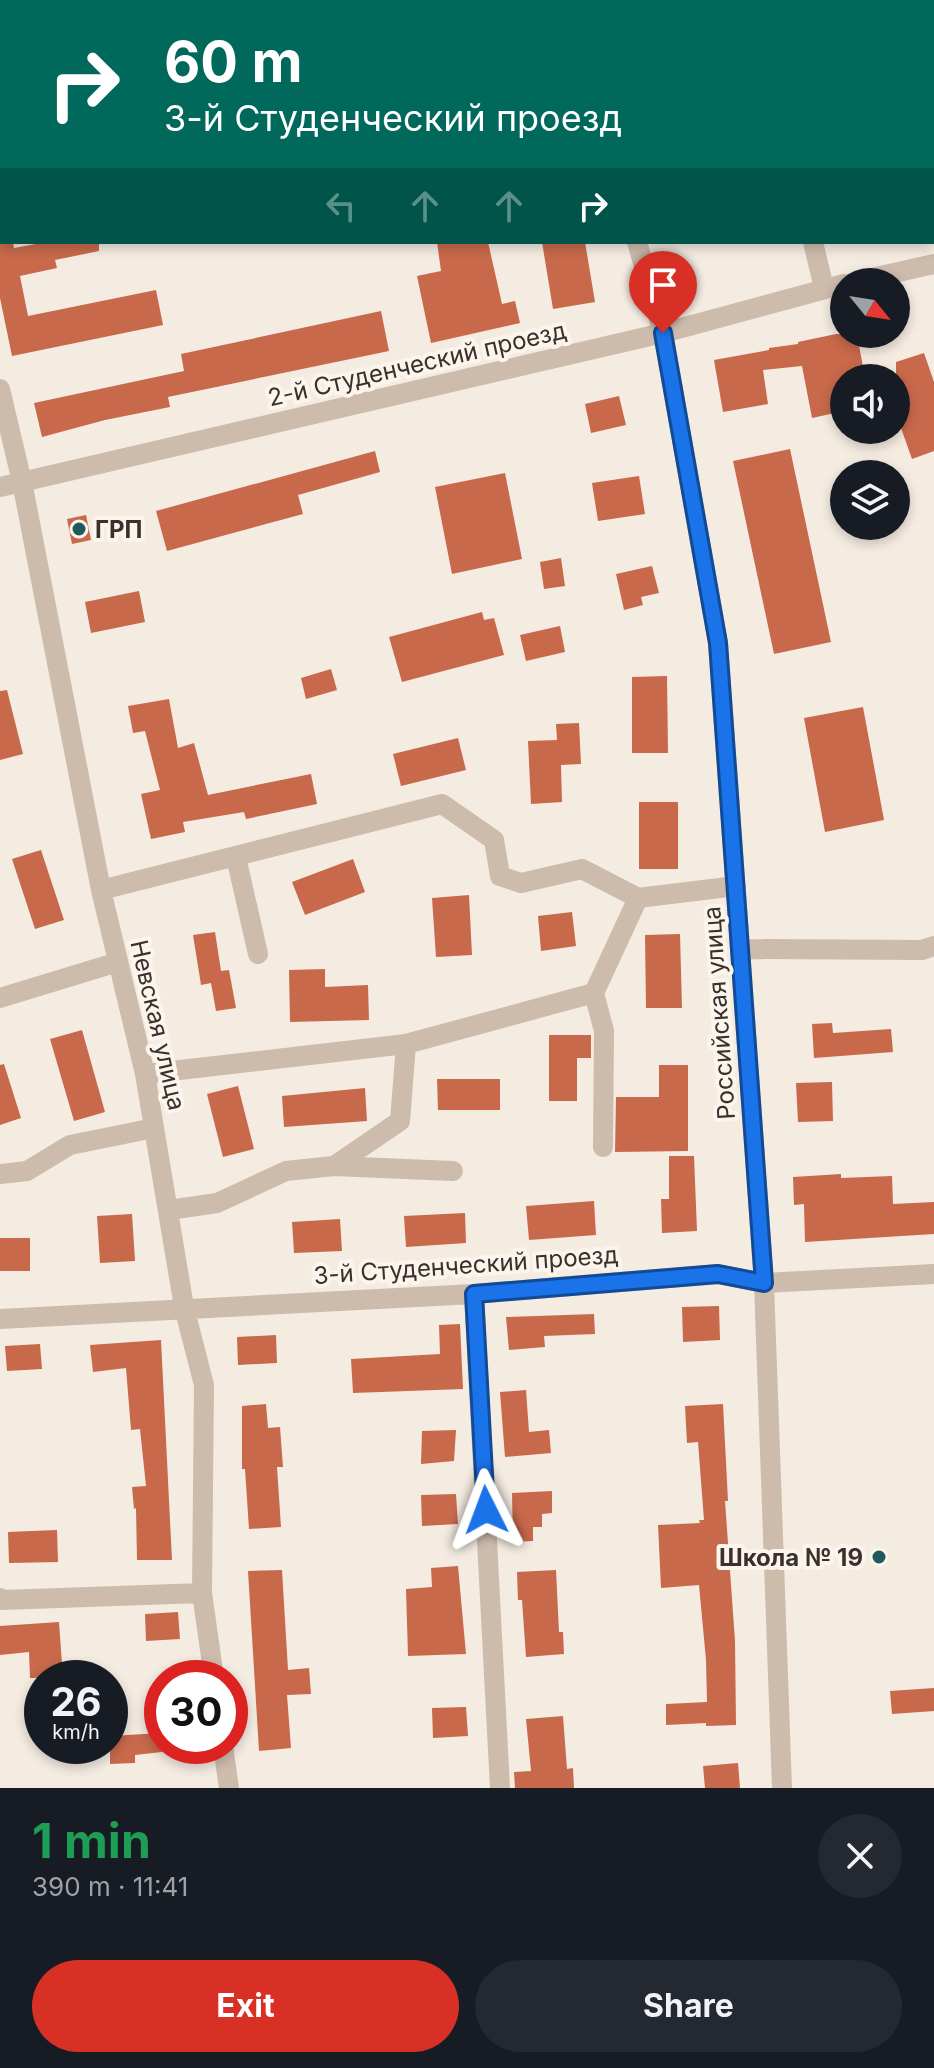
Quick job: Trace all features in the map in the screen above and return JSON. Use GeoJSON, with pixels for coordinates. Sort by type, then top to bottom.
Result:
{"type":"FeatureCollection","features":[{"type":"Feature","properties":{"kind":"street","name":"Российская улица"},"geometry":{"type":"LineString","coordinates":[[638,244],[663,333],[718,643],[764,1283],[782,1788]]}},
{"type":"Feature","properties":{"kind":"street"},"geometry":{"type":"LineString","coordinates":[[814,244],[830,278]]}},
{"type":"Feature","properties":{"kind":"street"},"geometry":{"type":"LineString","coordinates":[[910,269],[934,264]]}},
{"type":"Feature","properties":{"kind":"street","name":"2-й Студенческий проезд"},"geometry":{"type":"LineString","coordinates":[[0,487],[663,333],[830,287]]}},
{"type":"Feature","properties":{"kind":"street","name":"Невская улица"},"geometry":{"type":"LineString","coordinates":[[0,389],[22,482],[101,890],[145,1074],[184,1307],[204,1385],[202,1593],[211,1660]]}},
{"type":"Feature","properties":{"kind":"street"},"geometry":{"type":"LineString","coordinates":[[101,890],[442,804],[494,840],[500,876],[521,883],[582,869],[638,898],[736,886]]}},
{"type":"Feature","properties":{"kind":"street"},"geometry":{"type":"LineString","coordinates":[[236,857],[258,954]]}},
{"type":"Feature","properties":{"kind":"street"},"geometry":{"type":"LineString","coordinates":[[603,1147],[604,1031],[594,993],[638,898]]}},
{"type":"Feature","properties":{"kind":"street"},"geometry":{"type":"LineString","coordinates":[[740,949],[922,950],[934,946]]}},
{"type":"Feature","properties":{"kind":"street"},"geometry":{"type":"LineString","coordinates":[[0,998],[118,962]]}},
{"type":"Feature","properties":{"kind":"street"},"geometry":{"type":"LineString","coordinates":[[145,1074],[406,1044],[594,993]]}},
{"type":"Feature","properties":{"kind":"street"},"geometry":{"type":"LineString","coordinates":[[334,1166],[400,1121],[406,1044]]}},
{"type":"Feature","properties":{"kind":"street"},"geometry":{"type":"LineString","coordinates":[[0,1174],[27,1171],[70,1145],[154,1128]]}},
{"type":"Feature","properties":{"kind":"street"},"geometry":{"type":"LineString","coordinates":[[169,1210],[217,1203],[286,1171],[334,1166],[453,1171]]}},
{"type":"Feature","properties":{"kind":"street","name":"3-й Студенческий проезд"},"geometry":{"type":"LineString","coordinates":[[0,1319],[474,1294],[718,1274],[764,1283],[934,1274]]}},
{"type":"Feature","properties":{"kind":"street"},"geometry":{"type":"LineString","coordinates":[[474,1294],[500,1788]]}},
{"type":"Feature","properties":{"kind":"street"},"geometry":{"type":"LineString","coordinates":[[1,1600],[202,1593]]}},
{"type":"Feature","properties":{"kind":"street"},"geometry":{"type":"LineString","coordinates":[[226,1764],[229,1788]]}},
{"type":"Feature","properties":{"kind":"building"},"geometry":{"type":"Polygon","coordinates":[[[0,244],[13,244],[14,248],[35,244],[99,244],[99,251],[55,260],[57,268],[20,276],[28,316],[156,290],[163,325],[12,356],[0,298],[0,244]]]}},
{"type":"Feature","properties":{"kind":"building"},"geometry":{"type":"Polygon","coordinates":[[[437,244],[488,244],[502,304],[515,301],[520,323],[431,343],[417,276],[441,271],[437,244]]]}},
{"type":"Feature","properties":{"kind":"building"},"geometry":{"type":"Polygon","coordinates":[[[542,244],[585,244],[595,302],[553,309],[542,244]]]}},
{"type":"Feature","properties":{"kind":"building"},"geometry":{"type":"Polygon","coordinates":[[[381,311],[389,351],[168,397],[170,407],[42,437],[34,403],[184,371],[181,354],[381,311]]]}},
{"type":"Feature","properties":{"kind":"building"},"geometry":{"type":"Polygon","coordinates":[[[830,335],[830,348],[860,348],[862,364],[830,364],[830,414],[812,418],[802,366],[763,370],[768,404],[723,412],[714,360],[830,335]]]}},
{"type":"Feature","properties":{"kind":"building"},"geometry":{"type":"Polygon","coordinates":[[[924,353],[934,382],[934,451],[912,459],[907,444],[910,444],[910,364],[896,362],[924,353]]]}},
{"type":"Feature","properties":{"kind":"building"},"geometry":{"type":"Polygon","coordinates":[[[619,396],[626,425],[591,433],[585,404],[619,396]]]}},
{"type":"Feature","properties":{"kind":"building"},"geometry":{"type":"Polygon","coordinates":[[[790,449],[831,642],[774,654],[733,461],[790,449]]]}},
{"type":"Feature","properties":{"kind":"building"},"geometry":{"type":"Polygon","coordinates":[[[375,451],[380,472],[298,495],[303,514],[167,551],[156,511],[375,451]]]}},
{"type":"Feature","properties":{"kind":"building"},"geometry":{"type":"Polygon","coordinates":[[[505,473],[522,559],[452,574],[435,487],[505,473]]]}},
{"type":"Feature","properties":{"kind":"building"},"geometry":{"type":"Polygon","coordinates":[[[639,476],[645,514],[598,521],[592,483],[639,476]]]}},
{"type":"Feature","properties":{"kind":"building","name":"ГРП"},"geometry":{"type":"Polygon","coordinates":[[[86,515],[91,540],[72,544],[67,519],[86,515]]]}},
{"type":"Feature","properties":{"kind":"building"},"geometry":{"type":"Polygon","coordinates":[[[561,558],[565,586],[544,589],[540,562],[561,558]]]}},
{"type":"Feature","properties":{"kind":"building"},"geometry":{"type":"Polygon","coordinates":[[[652,566],[659,593],[641,597],[643,605],[624,610],[616,574],[652,566]]]}},
{"type":"Feature","properties":{"kind":"building"},"geometry":{"type":"Polygon","coordinates":[[[139,591],[145,622],[91,633],[85,602],[139,591]]]}},
{"type":"Feature","properties":{"kind":"building"},"geometry":{"type":"Polygon","coordinates":[[[482,612],[484,620],[494,618],[504,655],[402,682],[389,637],[482,612]]]}},
{"type":"Feature","properties":{"kind":"building"},"geometry":{"type":"Polygon","coordinates":[[[560,626],[565,652],[526,661],[520,635],[560,626]]]}},
{"type":"Feature","properties":{"kind":"building"},"geometry":{"type":"Polygon","coordinates":[[[331,669],[337,690],[306,699],[301,678],[331,669]]]}},
{"type":"Feature","properties":{"kind":"building"},"geometry":{"type":"Polygon","coordinates":[[[667,676],[668,753],[632,753],[632,677],[667,676]]]}},
{"type":"Feature","properties":{"kind":"building"},"geometry":{"type":"Polygon","coordinates":[[[7,690],[23,754],[0,760],[0,691],[7,690]]]}},
{"type":"Feature","properties":{"kind":"building"},"geometry":{"type":"Polygon","coordinates":[[[169,699],[178,748],[194,743],[208,795],[311,774],[317,804],[246,819],[244,812],[183,822],[185,832],[151,839],[141,794],[160,790],[145,731],[133,733],[128,706],[169,699]]]}},
{"type":"Feature","properties":{"kind":"building"},"geometry":{"type":"Polygon","coordinates":[[[863,707],[884,820],[825,832],[804,718],[863,707]]]}},
{"type":"Feature","properties":{"kind":"building"},"geometry":{"type":"Polygon","coordinates":[[[579,723],[581,764],[561,765],[562,802],[531,804],[528,741],[557,740],[556,724],[579,723]]]}},
{"type":"Feature","properties":{"kind":"building"},"geometry":{"type":"Polygon","coordinates":[[[458,738],[466,770],[401,786],[393,754],[458,738]]]}},
{"type":"Feature","properties":{"kind":"building"},"geometry":{"type":"Polygon","coordinates":[[[639,802],[678,802],[678,869],[639,869],[639,802]]]}},
{"type":"Feature","properties":{"kind":"building"},"geometry":{"type":"Polygon","coordinates":[[[41,850],[64,920],[35,929],[12,859],[41,850]]]}},
{"type":"Feature","properties":{"kind":"building"},"geometry":{"type":"Polygon","coordinates":[[[353,859],[365,892],[305,915],[292,882],[353,859]]]}},
{"type":"Feature","properties":{"kind":"building"},"geometry":{"type":"Polygon","coordinates":[[[469,895],[472,955],[436,957],[432,898],[469,895]]]}},
{"type":"Feature","properties":{"kind":"building"},"geometry":{"type":"Polygon","coordinates":[[[572,912],[576,946],[541,951],[538,916],[572,912]]]}},
{"type":"Feature","properties":{"kind":"building"},"geometry":{"type":"Polygon","coordinates":[[[215,932],[221,971],[229,970],[236,1008],[216,1011],[211,983],[201,985],[193,935],[215,932]]]}},
{"type":"Feature","properties":{"kind":"building"},"geometry":{"type":"Polygon","coordinates":[[[680,934],[682,1008],[646,1008],[645,935],[680,934]]]}},
{"type":"Feature","properties":{"kind":"building"},"geometry":{"type":"Polygon","coordinates":[[[325,969],[325,987],[368,985],[369,1020],[290,1022],[289,970],[325,969]]]}},
{"type":"Feature","properties":{"kind":"building"},"geometry":{"type":"Polygon","coordinates":[[[832,1023],[833,1033],[891,1029],[893,1052],[814,1058],[812,1024],[832,1023]]]}},
{"type":"Feature","properties":{"kind":"building"},"geometry":{"type":"Polygon","coordinates":[[[82,1030],[105,1112],[74,1121],[50,1039],[82,1030]]]}},
{"type":"Feature","properties":{"kind":"building"},"geometry":{"type":"Polygon","coordinates":[[[549,1035],[591,1035],[591,1058],[577,1058],[577,1101],[549,1101],[549,1035]]]}},
{"type":"Feature","properties":{"kind":"building"},"geometry":{"type":"Polygon","coordinates":[[[4,1064],[21,1118],[0,1125],[0,1065],[4,1064]]]}},
{"type":"Feature","properties":{"kind":"building"},"geometry":{"type":"Polygon","coordinates":[[[659,1065],[688,1065],[688,1151],[615,1152],[616,1097],[659,1097],[659,1065]]]}},
{"type":"Feature","properties":{"kind":"building"},"geometry":{"type":"Polygon","coordinates":[[[437,1079],[500,1079],[500,1110],[438,1110],[437,1079]]]}},
{"type":"Feature","properties":{"kind":"building"},"geometry":{"type":"Polygon","coordinates":[[[832,1082],[833,1121],[798,1122],[796,1083],[832,1082]]]}},
{"type":"Feature","properties":{"kind":"building"},"geometry":{"type":"Polygon","coordinates":[[[238,1086],[254,1149],[223,1157],[207,1094],[238,1086]]]}},
{"type":"Feature","properties":{"kind":"building"},"geometry":{"type":"Polygon","coordinates":[[[365,1088],[367,1121],[284,1127],[282,1096],[365,1088]]]}},
{"type":"Feature","properties":{"kind":"building"},"geometry":{"type":"Polygon","coordinates":[[[669,1156],[694,1156],[697,1231],[662,1233],[661,1199],[669,1199],[669,1156]]]}},
{"type":"Feature","properties":{"kind":"building"},"geometry":{"type":"Polygon","coordinates":[[[841,1174],[841,1178],[892,1176],[893,1204],[934,1202],[934,1234],[805,1242],[804,1204],[794,1205],[793,1177],[841,1174]]]}},
{"type":"Feature","properties":{"kind":"building"},"geometry":{"type":"Polygon","coordinates":[[[594,1201],[596,1235],[529,1240],[526,1206],[594,1201]]]}},
{"type":"Feature","properties":{"kind":"building"},"geometry":{"type":"Polygon","coordinates":[[[465,1213],[466,1243],[406,1247],[404,1216],[465,1213]]]}},
{"type":"Feature","properties":{"kind":"building"},"geometry":{"type":"Polygon","coordinates":[[[132,1214],[135,1261],[100,1263],[97,1216],[132,1214]]]}},
{"type":"Feature","properties":{"kind":"building"},"geometry":{"type":"Polygon","coordinates":[[[340,1219],[342,1251],[294,1253],[292,1222],[340,1219]]]}},
{"type":"Feature","properties":{"kind":"building"},"geometry":{"type":"Polygon","coordinates":[[[0,1238],[30,1238],[30,1271],[0,1271],[0,1238]]]}},
{"type":"Feature","properties":{"kind":"building"},"geometry":{"type":"Polygon","coordinates":[[[719,1306],[720,1340],[683,1342],[682,1307],[719,1306]]]}},
{"type":"Feature","properties":{"kind":"building"},"geometry":{"type":"Polygon","coordinates":[[[594,1314],[595,1334],[544,1336],[545,1347],[509,1350],[506,1317],[594,1314]]]}},
{"type":"Feature","properties":{"kind":"building"},"geometry":{"type":"Polygon","coordinates":[[[460,1324],[463,1389],[353,1393],[351,1359],[440,1354],[439,1325],[460,1324]]]}},
{"type":"Feature","properties":{"kind":"building"},"geometry":{"type":"Polygon","coordinates":[[[276,1335],[277,1363],[238,1365],[237,1337],[276,1335]]]}},
{"type":"Feature","properties":{"kind":"building"},"geometry":{"type":"Polygon","coordinates":[[[161,1340],[172,1560],[137,1560],[136,1508],[132,1487],[146,1486],[140,1429],[131,1430],[126,1368],[93,1372],[90,1345],[161,1340]]]}},
{"type":"Feature","properties":{"kind":"building"},"geometry":{"type":"Polygon","coordinates":[[[40,1344],[42,1369],[7,1371],[5,1346],[40,1344]]]}},
{"type":"Feature","properties":{"kind":"building"},"geometry":{"type":"Polygon","coordinates":[[[526,1390],[529,1432],[549,1430],[551,1453],[505,1457],[500,1392],[526,1390]]]}},
{"type":"Feature","properties":{"kind":"building"},"geometry":{"type":"Polygon","coordinates":[[[266,1404],[268,1428],[280,1427],[283,1467],[277,1467],[281,1527],[249,1529],[245,1469],[242,1469],[242,1406],[266,1404]]]}},
{"type":"Feature","properties":{"kind":"building"},"geometry":{"type":"Polygon","coordinates":[[[723,1404],[736,1725],[666,1725],[666,1704],[707,1702],[706,1660],[699,1585],[661,1588],[658,1525],[700,1523],[699,1520],[704,1520],[698,1442],[687,1443],[685,1406],[723,1404]]]}},
{"type":"Feature","properties":{"kind":"building"},"geometry":{"type":"Polygon","coordinates":[[[456,1430],[454,1461],[421,1464],[422,1431],[456,1430]]]}},
{"type":"Feature","properties":{"kind":"building"},"geometry":{"type":"Polygon","coordinates":[[[552,1491],[552,1513],[542,1514],[542,1527],[533,1527],[533,1541],[513,1542],[512,1493],[552,1491]]]}},
{"type":"Feature","properties":{"kind":"building"},"geometry":{"type":"Polygon","coordinates":[[[456,1494],[458,1524],[422,1526],[421,1495],[456,1494]]]}},
{"type":"Feature","properties":{"kind":"building"},"geometry":{"type":"Polygon","coordinates":[[[57,1530],[58,1562],[9,1563],[8,1532],[57,1530]]]}},
{"type":"Feature","properties":{"kind":"building"},"geometry":{"type":"Polygon","coordinates":[[[458,1566],[466,1654],[408,1656],[406,1589],[432,1587],[431,1568],[458,1566]]]}},
{"type":"Feature","properties":{"kind":"building"},"geometry":{"type":"Polygon","coordinates":[[[282,1570],[288,1670],[309,1668],[311,1694],[287,1695],[291,1748],[259,1751],[248,1571],[282,1570]]]}},
{"type":"Feature","properties":{"kind":"building"},"geometry":{"type":"Polygon","coordinates":[[[556,1570],[559,1632],[563,1632],[564,1654],[526,1657],[517,1572],[556,1570]]]}},
{"type":"Feature","properties":{"kind":"building"},"geometry":{"type":"Polygon","coordinates":[[[178,1612],[180,1639],[146,1641],[145,1614],[178,1612]]]}},
{"type":"Feature","properties":{"kind":"building"},"geometry":{"type":"Polygon","coordinates":[[[59,1622],[62,1660],[29,1660],[29,1652],[0,1655],[0,1626],[59,1622]]]}},
{"type":"Feature","properties":{"kind":"building"},"geometry":{"type":"Polygon","coordinates":[[[934,1688],[934,1711],[892,1714],[890,1691],[934,1688]]]}},
{"type":"Feature","properties":{"kind":"building"},"geometry":{"type":"Polygon","coordinates":[[[466,1707],[468,1736],[433,1738],[432,1708],[466,1707]]]}},
{"type":"Feature","properties":{"kind":"building"},"geometry":{"type":"Polygon","coordinates":[[[563,1716],[567,1769],[573,1768],[574,1788],[515,1788],[514,1772],[531,1771],[526,1719],[563,1716]]]}},
{"type":"Feature","properties":{"kind":"building"},"geometry":{"type":"Polygon","coordinates":[[[144,1734],[144,1754],[135,1755],[135,1763],[128,1763],[128,1735],[144,1734]]]}},
{"type":"Feature","properties":{"kind":"building"},"geometry":{"type":"Polygon","coordinates":[[[738,1763],[740,1788],[705,1788],[703,1766],[738,1763]]]}},
{"type":"Feature","properties":{"kind":"place","name":"ГРП"},"geometry":{"type":"Point","coordinates":[79,529]}},
{"type":"Feature","properties":{"kind":"place","name":"Школа № 19"},"geometry":{"type":"Point","coordinates":[879,1557]}},
{"type":"Feature","properties":{"kind":"route"},"geometry":{"type":"LineString","coordinates":[[486,1510],[474,1294],[718,1274],[764,1283],[718,643],[663,333]]}}]}
